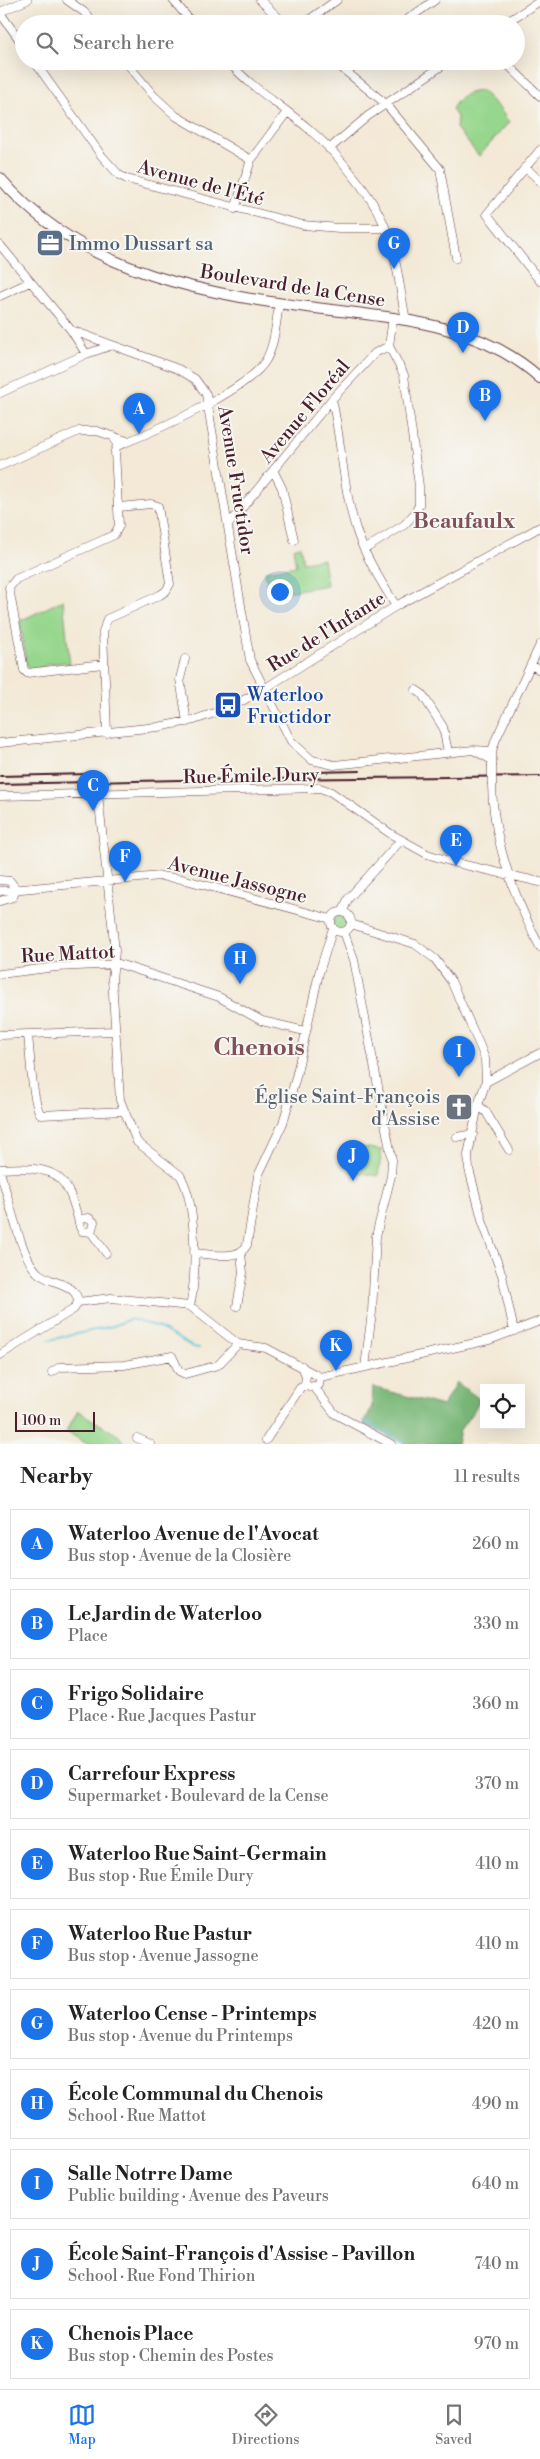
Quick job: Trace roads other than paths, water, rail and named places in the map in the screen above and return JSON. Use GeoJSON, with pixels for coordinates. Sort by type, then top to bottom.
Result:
{"type":"FeatureCollection","features":[{"type":"Feature","properties":{"kind":"main road","name":"Boulevard de la Cense"},"geometry":{"type":"LineString","coordinates":[[0,178],[13,193],[48,223],[68,237],[113,261],[204,291],[280,304],[394,317],[459,333],[496,347],[514,357],[540,378]]}},
{"type":"Feature","properties":{"kind":"street"},"geometry":{"type":"LineString","coordinates":[[15,33],[0,12],[27,0]]}},
{"type":"Feature","properties":{"kind":"street"},"geometry":{"type":"LineString","coordinates":[[67,0],[87,15]]}},
{"type":"Feature","properties":{"kind":"street"},"geometry":{"type":"LineString","coordinates":[[173,0],[186,15]]}},
{"type":"Feature","properties":{"kind":"street"},"geometry":{"type":"LineString","coordinates":[[260,0],[276,15]]}},
{"type":"Feature","properties":{"kind":"street"},"geometry":{"type":"LineString","coordinates":[[316,15],[337,0]]}},
{"type":"Feature","properties":{"kind":"street"},"geometry":{"type":"LineString","coordinates":[[413,15],[434,0]]}},
{"type":"Feature","properties":{"kind":"street"},"geometry":{"type":"LineString","coordinates":[[518,15],[537,3],[540,11]]}},
{"type":"Feature","properties":{"kind":"street","name":"Avenue de l'Été"},"geometry":{"type":"LineString","coordinates":[[40,70],[101,155],[119,175],[146,186],[288,222],[321,227],[385,228]]}},
{"type":"Feature","properties":{"kind":"street"},"geometry":{"type":"LineString","coordinates":[[132,70],[154,96],[176,116],[251,160]]}},
{"type":"Feature","properties":{"kind":"street"},"geometry":{"type":"LineString","coordinates":[[236,70],[245,80],[287,112],[329,149],[365,193],[385,228],[393,251],[406,320]]}},
{"type":"Feature","properties":{"kind":"street"},"geometry":{"type":"LineString","coordinates":[[344,70],[386,104],[440,169],[456,258]]}},
{"type":"Feature","properties":{"kind":"street"},"geometry":{"type":"LineString","coordinates":[[329,149],[368,116],[436,70]]}},
{"type":"Feature","properties":{"kind":"street"},"geometry":{"type":"LineString","coordinates":[[513,70],[540,96]]}},
{"type":"Feature","properties":{"kind":"street"},"geometry":{"type":"LineString","coordinates":[[235,209],[251,160],[287,112]]}},
{"type":"Feature","properties":{"kind":"street"},"geometry":{"type":"LineString","coordinates":[[540,150],[486,214],[540,282]]}},
{"type":"Feature","properties":{"kind":"street"},"geometry":{"type":"LineString","coordinates":[[525,167],[540,181]]}},
{"type":"Feature","properties":{"kind":"street","name":"Avenue Fructidor"},"geometry":{"type":"LineString","coordinates":[[0,244],[71,330],[86,354]]}},
{"type":"Feature","properties":{"kind":"street"},"geometry":{"type":"LineString","coordinates":[[0,296],[30,282]]}},
{"type":"Feature","properties":{"kind":"street"},"geometry":{"type":"LineString","coordinates":[[117,446],[138,438],[244,384],[266,360],[272,343],[280,304]]}},
{"type":"Feature","properties":{"kind":"street"},"geometry":{"type":"LineString","coordinates":[[365,549],[404,525],[415,513],[419,505],[419,486],[404,376],[389,346],[394,317]]}},
{"type":"Feature","properties":{"kind":"street","name":"Avenue Fructidor"},"geometry":{"type":"LineString","coordinates":[[71,330],[187,373],[201,385],[209,402],[248,651],[253,668],[291,741],[306,757],[319,763],[334,765],[448,752],[492,750]]}},
{"type":"Feature","properties":{"kind":"street"},"geometry":{"type":"LineString","coordinates":[[0,393],[86,354],[110,346]]}},
{"type":"Feature","properties":{"kind":"street","name":"Avenue Floréal"},"geometry":{"type":"LineString","coordinates":[[228,525],[274,472],[332,399],[375,353],[389,346]]}},
{"type":"Feature","properties":{"kind":"street"},"geometry":{"type":"LineString","coordinates":[[332,399],[350,506],[365,549],[396,606]]}},
{"type":"Feature","properties":{"kind":"street"},"geometry":{"type":"LineString","coordinates":[[0,466],[79,431],[97,431],[127,441]]}},
{"type":"Feature","properties":{"kind":"street"},"geometry":{"type":"LineString","coordinates":[[104,664],[27,672],[24,670],[9,588],[16,579],[114,535],[119,526],[119,507],[117,446],[114,436]]}},
{"type":"Feature","properties":{"kind":"street"},"geometry":{"type":"LineString","coordinates":[[274,472],[282,488],[294,540]]}},
{"type":"Feature","properties":{"kind":"street"},"geometry":{"type":"LineString","coordinates":[[107,733],[104,629],[107,620],[160,595],[166,591],[170,584],[158,506],[151,504],[119,507]]}},
{"type":"Feature","properties":{"kind":"street","name":"Rue de l'Infante"},"geometry":{"type":"LineString","coordinates":[[0,744],[107,733],[187,722],[242,702],[396,606],[540,528]]}},
{"type":"Feature","properties":{"kind":"street"},"geometry":{"type":"LineString","coordinates":[[540,645],[492,750],[494,819],[507,873],[540,947]]}},
{"type":"Feature","properties":{"kind":"street"},"geometry":{"type":"LineString","coordinates":[[185,659],[180,678],[187,722]]}},
{"type":"Feature","properties":{"kind":"street"},"geometry":{"type":"LineString","coordinates":[[531,665],[540,670]]}},
{"type":"Feature","properties":{"kind":"street"},"geometry":{"type":"LineString","coordinates":[[416,690],[422,694],[442,727],[448,752]]}},
{"type":"Feature","properties":{"kind":"street"},"geometry":{"type":"LineString","coordinates":[[473,750],[492,762]]}},
{"type":"Feature","properties":{"kind":"street","name":"Rue Émile Dury"},"geometry":{"type":"LineString","coordinates":[[0,796],[320,788],[331,792],[401,840],[444,860],[540,882]]}},
{"type":"Feature","properties":{"kind":"street"},"geometry":{"type":"LineString","coordinates":[[98,794],[114,963],[112,979],[118,1086],[124,1111],[137,1142],[180,1175],[184,1181],[190,1211],[194,1253],[190,1306]]}},
{"type":"Feature","properties":{"kind":"street"},"geometry":{"type":"LineString","coordinates":[[241,1253],[247,1245],[258,1176],[282,1122],[296,1077],[321,964],[333,928],[331,919],[334,914],[343,911],[348,899],[401,840]]}},
{"type":"Feature","properties":{"kind":"street","name":"Avenue Jassogne"},"geometry":{"type":"LineString","coordinates":[[0,891],[150,876],[182,879],[331,919]]}},
{"type":"Feature","properties":{"kind":"street"},"geometry":{"type":"LineString","coordinates":[[0,880],[10,881],[16,889],[12,897],[0,901]]}},
{"type":"Feature","properties":{"kind":"street"},"geometry":{"type":"LineString","coordinates":[[333,928],[338,932],[344,932],[351,924],[350,917],[343,911]]}},
{"type":"Feature","properties":{"kind":"street"},"geometry":{"type":"LineString","coordinates":[[351,924],[415,944],[439,963],[451,981],[480,1046],[485,1059],[486,1082],[478,1105],[468,1155],[483,1223],[502,1275],[514,1331]]}},
{"type":"Feature","properties":{"kind":"street"},"geometry":{"type":"LineString","coordinates":[[344,932],[354,960],[392,1160],[391,1176],[376,1236],[372,1312],[365,1367]]}},
{"type":"Feature","properties":{"kind":"street","name":"Rue Mattot"},"geometry":{"type":"LineString","coordinates":[[0,974],[114,963],[219,997],[262,1021],[305,1032]]}},
{"type":"Feature","properties":{"kind":"street"},"geometry":{"type":"LineString","coordinates":[[0,1035],[115,1031]]}},
{"type":"Feature","properties":{"kind":"street"},"geometry":{"type":"LineString","coordinates":[[28,1035],[37,1108],[42,1115],[124,1111]]}},
{"type":"Feature","properties":{"kind":"street"},"geometry":{"type":"LineString","coordinates":[[486,1082],[540,1053]]}},
{"type":"Feature","properties":{"kind":"street"},"geometry":{"type":"LineString","coordinates":[[478,1105],[486,1112],[509,1150]]}},
{"type":"Feature","properties":{"kind":"street"},"geometry":{"type":"LineString","coordinates":[[457,1137],[473,1134]]}},
{"type":"Feature","properties":{"kind":"street"},"geometry":{"type":"LineString","coordinates":[[78,1302],[73,1291],[67,1286],[44,1278],[32,1267],[0,1172],[40,1168],[52,1173],[63,1181],[68,1189],[82,1231],[91,1232],[106,1253]]}},
{"type":"Feature","properties":{"kind":"street"},"geometry":{"type":"LineString","coordinates":[[194,1253],[241,1253]]}},
{"type":"Feature","properties":{"kind":"street"},"geometry":{"type":"LineString","coordinates":[[237,1306],[244,1263],[241,1253]]}},
{"type":"Feature","properties":{"kind":"street"},"geometry":{"type":"LineString","coordinates":[[78,1302],[118,1299],[190,1306],[238,1344],[266,1348],[302,1366],[308,1377],[309,1388],[318,1383],[365,1367],[489,1340],[540,1322]]}},
{"type":"Feature","properties":{"kind":"street"},"geometry":{"type":"LineString","coordinates":[[0,1355],[74,1309],[78,1302]]}},
{"type":"Feature","properties":{"kind":"street"},"geometry":{"type":"LineString","coordinates":[[52,1372],[60,1367],[124,1365],[172,1356],[179,1371],[185,1374],[218,1365],[238,1344]]}},
{"type":"Feature","properties":{"kind":"street"},"geometry":{"type":"LineString","coordinates":[[308,1377],[318,1383],[324,1400],[335,1414],[344,1421],[391,1444]]}},
{"type":"Feature","properties":{"kind":"street"},"geometry":{"type":"LineString","coordinates":[[266,1440],[308,1377]]}},
{"type":"Feature","properties":{"kind":"street"},"geometry":{"type":"LineString","coordinates":[[137,1438],[150,1444]]}},
{"type":"Feature","properties":{"kind":"waterway"},"geometry":{"type":"LineString","coordinates":[[49,1340],[113,1326],[130,1319],[158,1327],[193,1347],[199,1348]]}},
{"type":"Feature","properties":{"kind":"waterway"},"geometry":{"type":"LineString","coordinates":[[364,1421],[404,1442]]}},
{"type":"Feature","properties":{"kind":"railway"},"geometry":{"type":"LineString","coordinates":[[315,772],[360,771]]}},
{"type":"Feature","properties":{"kind":"railway"},"geometry":{"type":"LineString","coordinates":[[0,776],[90,774]]}},
{"type":"Feature","properties":{"kind":"railway"},"geometry":{"type":"LineString","coordinates":[[0,784],[540,776]]}},
{"type":"Feature","properties":{"kind":"place","name":"Immo Dussart sa"},"geometry":{"type":"Point","coordinates":[50,243]}},
{"type":"Feature","properties":{"kind":"place","name":"Waterloo Cense - Printemps"},"geometry":{"type":"Point","coordinates":[394,269]}},
{"type":"Feature","properties":{"kind":"place","name":"Carrefour Express"},"geometry":{"type":"Point","coordinates":[463,353]}},
{"type":"Feature","properties":{"kind":"place","name":"Le Jardin de Waterloo"},"geometry":{"type":"Point","coordinates":[485,421]}},
{"type":"Feature","properties":{"kind":"place","name":"Waterloo Avenue de l'Avocat"},"geometry":{"type":"Point","coordinates":[139,434]}},
{"type":"Feature","properties":{"kind":"place","name":"Waterloo Fructidor"},"geometry":{"type":"Point","coordinates":[228,705]}},
{"type":"Feature","properties":{"kind":"place","name":"Frigo Solidaire"},"geometry":{"type":"Point","coordinates":[93,811]}},
{"type":"Feature","properties":{"kind":"place","name":"Waterloo Rue Saint-Germain"},"geometry":{"type":"Point","coordinates":[456,866]}},
{"type":"Feature","properties":{"kind":"place","name":"Waterloo Rue Pastur"},"geometry":{"type":"Point","coordinates":[125,882]}},
{"type":"Feature","properties":{"kind":"place","name":"École Communal du Chenois"},"geometry":{"type":"Point","coordinates":[240,984]}},
{"type":"Feature","properties":{"kind":"place","name":"Salle Notrre Dame"},"geometry":{"type":"Point","coordinates":[459,1077]}},
{"type":"Feature","properties":{"kind":"place","name":"Église Saint-François d'Assise"},"geometry":{"type":"Point","coordinates":[459,1107]}},
{"type":"Feature","properties":{"kind":"place","name":"École Saint-François d'Assise - Pavillon"},"geometry":{"type":"Point","coordinates":[353,1181]}},
{"type":"Feature","properties":{"kind":"place","name":"Chenois Place"},"geometry":{"type":"Point","coordinates":[336,1371]}},
{"type":"Feature","properties":{"kind":"district","name":"Beaufaulx"},"geometry":{"type":"Point","coordinates":[464,521]}},
{"type":"Feature","properties":{"kind":"district","name":"Chenois"},"geometry":{"type":"Point","coordinates":[259,1047]}}]}
